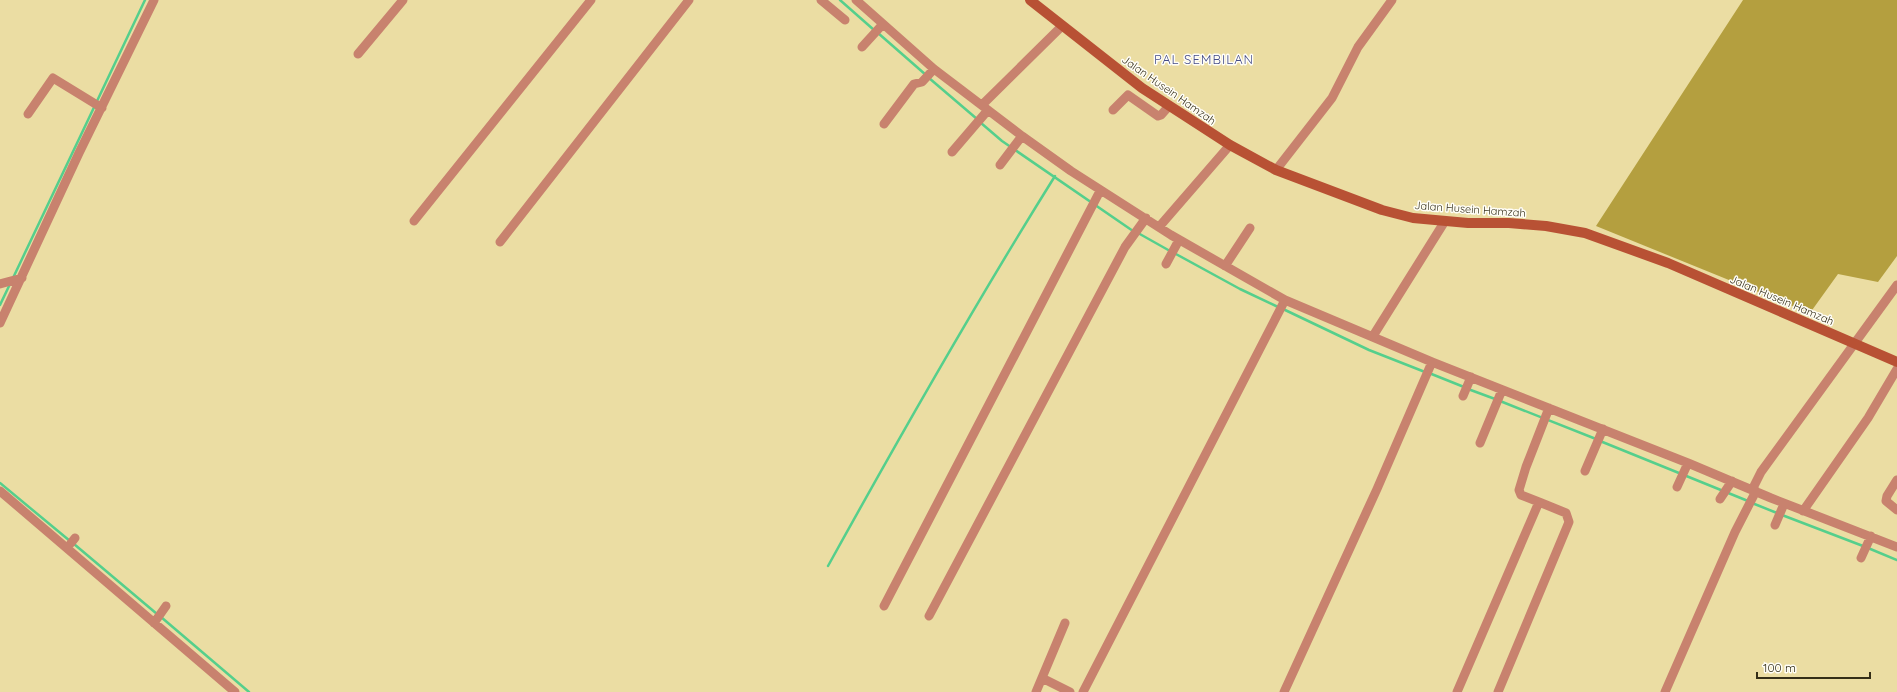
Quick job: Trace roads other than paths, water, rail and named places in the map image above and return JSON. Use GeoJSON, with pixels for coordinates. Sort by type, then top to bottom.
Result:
{"type":"FeatureCollection","features":[{"type":"Feature","properties":{"kind":"street"},"geometry":{"type":"LineString","coordinates":[[0,323],[79,153],[97,105],[154,0]]}},
{"type":"Feature","properties":{"kind":"street"},"geometry":{"type":"LineString","coordinates":[[358,54],[403,0]]}},
{"type":"Feature","properties":{"kind":"street"},"geometry":{"type":"LineString","coordinates":[[414,221],[591,0]]}},
{"type":"Feature","properties":{"kind":"street"},"geometry":{"type":"LineString","coordinates":[[500,242],[689,0]]}},
{"type":"Feature","properties":{"kind":"street"},"geometry":{"type":"LineString","coordinates":[[821,0],[845,20]]}},
{"type":"Feature","properties":{"kind":"street"},"geometry":{"type":"LineString","coordinates":[[856,0],[881,26],[932,71],[985,109],[1021,138],[1100,192],[1179,240],[1285,300],[1373,336],[1470,380],[1687,464],[1784,506],[1804,511],[1897,547]]}},
{"type":"Feature","properties":{"kind":"street","name":"Jalan Husein Hamzah"},"geometry":{"type":"LineString","coordinates":[[1030,0],[1142,88],[1230,145],[1276,170],[1382,210],[1414,218],[1546,226],[1585,233],[1668,263],[1897,362]]}},
{"type":"Feature","properties":{"kind":"street"},"geometry":{"type":"LineString","coordinates":[[1276,170],[1332,98],[1358,47],[1392,0]]}},
{"type":"Feature","properties":{"kind":"street"},"geometry":{"type":"LineString","coordinates":[[862,47],[868,38],[881,26]]}},
{"type":"Feature","properties":{"kind":"street"},"geometry":{"type":"LineString","coordinates":[[952,152],[975,125],[985,109],[1062,26]]}},
{"type":"Feature","properties":{"kind":"street"},"geometry":{"type":"LineString","coordinates":[[884,124],[914,84],[922,82],[932,71]]}},
{"type":"Feature","properties":{"kind":"street"},"geometry":{"type":"LineString","coordinates":[[28,114],[52,78],[97,105]]}},
{"type":"Feature","properties":{"kind":"street"},"geometry":{"type":"LineString","coordinates":[[1113,110],[1128,95],[1158,116],[1161,116],[1169,106]]}},
{"type":"Feature","properties":{"kind":"street"},"geometry":{"type":"LineString","coordinates":[[1000,165],[1021,138]]}},
{"type":"Feature","properties":{"kind":"street"},"geometry":{"type":"LineString","coordinates":[[1159,227],[1230,145]]}},
{"type":"Feature","properties":{"kind":"street"},"geometry":{"type":"LineString","coordinates":[[884,606],[1090,207],[1100,192]]}},
{"type":"Feature","properties":{"kind":"street"},"geometry":{"type":"LineString","coordinates":[[929,616],[1043,400],[1132,236],[1145,219]]}},
{"type":"Feature","properties":{"kind":"street"},"geometry":{"type":"LineString","coordinates":[[1373,336],[1445,221]]}},
{"type":"Feature","properties":{"kind":"street"},"geometry":{"type":"LineString","coordinates":[[1224,266],[1250,228]]}},
{"type":"Feature","properties":{"kind":"street"},"geometry":{"type":"LineString","coordinates":[[1166,264],[1179,240]]}},
{"type":"Feature","properties":{"kind":"street"},"geometry":{"type":"LineString","coordinates":[[2,283],[21,278]]}},
{"type":"Feature","properties":{"kind":"street"},"geometry":{"type":"LineString","coordinates":[[1665,692],[1754,492],[1761,472],[1897,284]]}},
{"type":"Feature","properties":{"kind":"street"},"geometry":{"type":"LineString","coordinates":[[1083,692],[1285,300]]}},
{"type":"Feature","properties":{"kind":"street"},"geometry":{"type":"LineString","coordinates":[[1284,692],[1377,489],[1432,362]]}},
{"type":"Feature","properties":{"kind":"street"},"geometry":{"type":"LineString","coordinates":[[1804,511],[1868,418],[1897,369]]}},
{"type":"Feature","properties":{"kind":"street"},"geometry":{"type":"LineString","coordinates":[[1463,396],[1470,380]]}},
{"type":"Feature","properties":{"kind":"street"},"geometry":{"type":"LineString","coordinates":[[1480,443],[1501,391]]}},
{"type":"Feature","properties":{"kind":"street"},"geometry":{"type":"LineString","coordinates":[[1498,692],[1569,522],[1566,513],[1518,492],[1548,411]]}},
{"type":"Feature","properties":{"kind":"street"},"geometry":{"type":"LineString","coordinates":[[1585,471],[1596,449],[1602,431]]}},
{"type":"Feature","properties":{"kind":"street"},"geometry":{"type":"LineString","coordinates":[[1678,485],[1687,464]]}},
{"type":"Feature","properties":{"kind":"street"},"geometry":{"type":"LineString","coordinates":[[1897,480],[1886,500],[1897,510]]}},
{"type":"Feature","properties":{"kind":"street"},"geometry":{"type":"LineString","coordinates":[[1721,497],[1731,482]]}},
{"type":"Feature","properties":{"kind":"street"},"geometry":{"type":"LineString","coordinates":[[0,491],[155,621],[235,692]]}},
{"type":"Feature","properties":{"kind":"street"},"geometry":{"type":"LineString","coordinates":[[1458,692],[1539,502]]}},
{"type":"Feature","properties":{"kind":"street"},"geometry":{"type":"LineString","coordinates":[[1776,523],[1784,506]]}},
{"type":"Feature","properties":{"kind":"street"},"geometry":{"type":"LineString","coordinates":[[1862,556],[1871,538]]}},
{"type":"Feature","properties":{"kind":"street"},"geometry":{"type":"LineString","coordinates":[[155,621],[164,609]]}},
{"type":"Feature","properties":{"kind":"street"},"geometry":{"type":"LineString","coordinates":[[1036,692],[1065,623]]}},
{"type":"Feature","properties":{"kind":"street"},"geometry":{"type":"LineString","coordinates":[[1042,678],[1070,692]]}},
{"type":"Feature","properties":{"kind":"waterway"},"geometry":{"type":"LineString","coordinates":[[13,278],[145,0]]}},
{"type":"Feature","properties":{"kind":"waterway"},"geometry":{"type":"LineString","coordinates":[[840,0],[874,30]]}},
{"type":"Feature","properties":{"kind":"waterway"},"geometry":{"type":"LineString","coordinates":[[878,33],[926,75]]}},
{"type":"Feature","properties":{"kind":"waterway"},"geometry":{"type":"LineString","coordinates":[[929,78],[977,119]]}},
{"type":"Feature","properties":{"kind":"waterway"},"geometry":{"type":"LineString","coordinates":[[981,123],[1002,141],[1133,231]]}},
{"type":"Feature","properties":{"kind":"waterway"},"geometry":{"type":"LineString","coordinates":[[828,566],[883,467],[996,272],[1055,176]]}},
{"type":"Feature","properties":{"kind":"waterway"},"geometry":{"type":"LineString","coordinates":[[1138,233],[1170,251]]}},
{"type":"Feature","properties":{"kind":"waterway"},"geometry":{"type":"LineString","coordinates":[[1174,253],[1240,289],[1278,307]]}},
{"type":"Feature","properties":{"kind":"waterway"},"geometry":{"type":"LineString","coordinates":[[0,305],[10,284]]}},
{"type":"Feature","properties":{"kind":"waterway"},"geometry":{"type":"LineString","coordinates":[[1283,309],[1369,350],[1425,372]]}},
{"type":"Feature","properties":{"kind":"waterway"},"geometry":{"type":"LineString","coordinates":[[1429,373],[1464,387]]}},
{"type":"Feature","properties":{"kind":"waterway"},"geometry":{"type":"LineString","coordinates":[[1468,389],[1495,399]]}},
{"type":"Feature","properties":{"kind":"waterway"},"geometry":{"type":"LineString","coordinates":[[1500,401],[1596,439]]}},
{"type":"Feature","properties":{"kind":"waterway"},"geometry":{"type":"LineString","coordinates":[[1600,441],[1748,501]]}},
{"type":"Feature","properties":{"kind":"waterway"},"geometry":{"type":"LineString","coordinates":[[0,483],[70,541]]}},
{"type":"Feature","properties":{"kind":"waterway"},"geometry":{"type":"LineString","coordinates":[[1752,503],[1777,513]]}},
{"type":"Feature","properties":{"kind":"waterway"},"geometry":{"type":"LineString","coordinates":[[1782,515],[1863,546]]}},
{"type":"Feature","properties":{"kind":"waterway"},"geometry":{"type":"LineString","coordinates":[[74,544],[157,614]]}},
{"type":"Feature","properties":{"kind":"waterway"},"geometry":{"type":"LineString","coordinates":[[1868,548],[1897,560]]}},
{"type":"Feature","properties":{"kind":"waterway"},"geometry":{"type":"LineString","coordinates":[[161,617],[249,692]]}},
{"type":"Feature","properties":{"kind":"district","name":"PAL SEMBILAN"},"geometry":{"type":"Point","coordinates":[1204,59]}}]}
